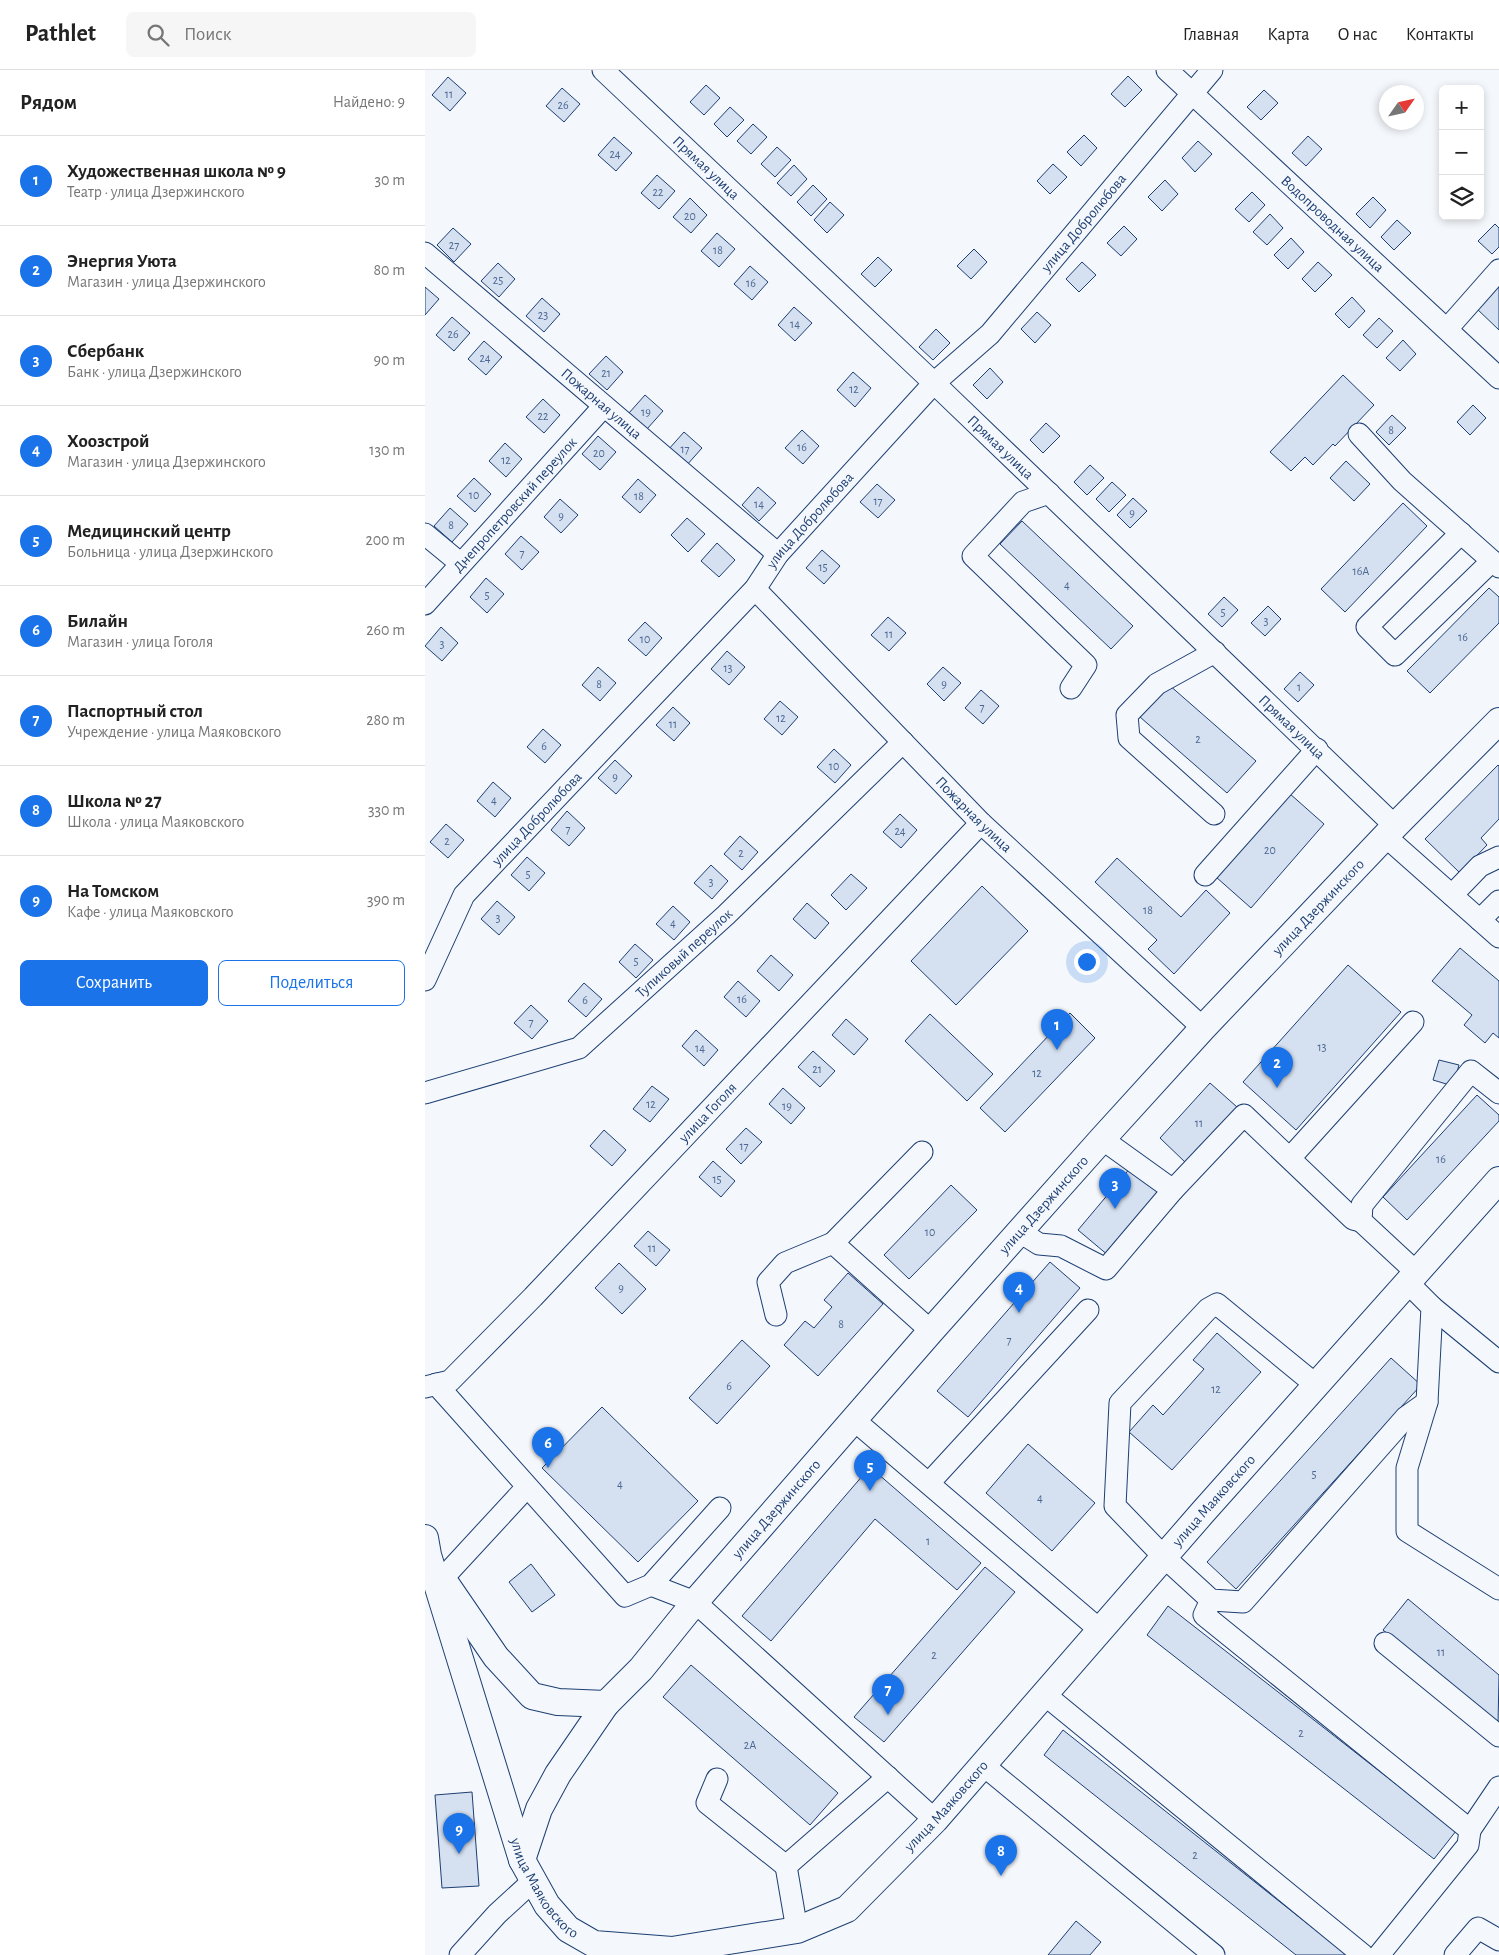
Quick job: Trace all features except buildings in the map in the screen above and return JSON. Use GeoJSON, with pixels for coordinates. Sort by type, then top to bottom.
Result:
{"type":"FeatureCollection","features":[{"type":"Feature","properties":{"kind":"main road","name":"улица Дзержинского"},"geometry":{"type":"LineString","coordinates":[[527,1870],[539,1809],[558,1774],[606,1704],[641,1669],[695,1602],[1102,1139],[1203,1028],[1390,831],[1499,721]]}},
{"type":"Feature","properties":{"kind":"main road","name":"улица Маяковского"},"geometry":{"type":"LineString","coordinates":[[426,1546],[527,1870],[547,1904],[568,1929],[595,1949],[672,1950],[797,1930],[847,1908],[935,1820],[1164,1557],[1499,1180]]}},
{"type":"Feature","properties":{"kind":"main road"},"geometry":{"type":"LineString","coordinates":[[426,1546],[443,1578],[495,1657],[532,1696],[558,1702],[606,1704]]}},
{"type":"Feature","properties":{"kind":"street","name":"Прямая улица"},"geometry":{"type":"LineString","coordinates":[[603,70],[934,383],[1317,750],[1390,831],[1452,895],[1499,937]]}},
{"type":"Feature","properties":{"kind":"street","name":"Водопроводная улица"},"geometry":{"type":"LineString","coordinates":[[1167,70],[1499,378]]}},
{"type":"Feature","properties":{"kind":"street","name":"улица Добролюбова"},"geometry":{"type":"LineString","coordinates":[[425,980],[464,896],[755,590],[778,554],[934,383],[990,334],[1212,70]]}},
{"type":"Feature","properties":{"kind":"street","name":"Пожарная улица"},"geometry":{"type":"LineString","coordinates":[[425,253],[778,554]]}},
{"type":"Feature","properties":{"kind":"street"},"geometry":{"type":"LineString","coordinates":[[1447,329],[1499,270]]}},
{"type":"Feature","properties":{"kind":"street","name":"Днепропетровский переулок"},"geometry":{"type":"LineString","coordinates":[[425,604],[460,563],[604,406]]}},
{"type":"Feature","properties":{"kind":"street"},"geometry":{"type":"LineString","coordinates":[[1359,434],[1402,481],[1495,564],[1395,655],[1367,627],[1461,534]]}},
{"type":"Feature","properties":{"kind":"street"},"geometry":{"type":"LineString","coordinates":[[1049,493],[1023,502],[973,556],[1086,665],[1071,688]]}},
{"type":"Feature","properties":{"kind":"street"},"geometry":{"type":"LineString","coordinates":[[425,534],[460,563]]}},
{"type":"Feature","properties":{"kind":"street","name":"Пожарная улица"},"geometry":{"type":"LineString","coordinates":[[755,590],[981,823],[1203,1028]]}},
{"type":"Feature","properties":{"kind":"street"},"geometry":{"type":"LineString","coordinates":[[1214,814],[1129,738],[1127,714],[1157,684],[1215,652]]}},
{"type":"Feature","properties":{"kind":"street","name":"Тупиковый переулок"},"geometry":{"type":"LineString","coordinates":[[425,1092],[579,1048],[726,915],[903,742]]}},
{"type":"Feature","properties":{"kind":"street"},"geometry":{"type":"LineString","coordinates":[[1205,875],[1317,750]]}},
{"type":"Feature","properties":{"kind":"street","name":"улица Гоголя"},"geometry":{"type":"LineString","coordinates":[[431,1386],[450,1380],[533,1298],[981,823]]}},
{"type":"Feature","properties":{"kind":"street"},"geometry":{"type":"LineString","coordinates":[[1452,895],[1480,866],[1499,857]]}},
{"type":"Feature","properties":{"kind":"street"},"geometry":{"type":"LineString","coordinates":[[1479,920],[1499,901]]}},
{"type":"Feature","properties":{"kind":"street"},"geometry":{"type":"LineString","coordinates":[[1290,1158],[1413,1022]]}},
{"type":"Feature","properties":{"kind":"street"},"geometry":{"type":"LineString","coordinates":[[1361,1221],[1362,1205],[1471,1071],[1499,1093]]}},
{"type":"Feature","properties":{"kind":"street"},"geometry":{"type":"LineString","coordinates":[[1019,1232],[1039,1244],[1061,1246],[1106,1269],[1173,1190],[1244,1115],[1353,1219],[1361,1221],[1413,1278],[1432,1307],[1499,1362]]}},
{"type":"Feature","properties":{"kind":"street"},"geometry":{"type":"LineString","coordinates":[[1102,1139],[1173,1190]]}},
{"type":"Feature","properties":{"kind":"street"},"geometry":{"type":"LineString","coordinates":[[776,1315],[768,1282],[785,1263],[833,1243],[922,1152]]}},
{"type":"Feature","properties":{"kind":"street"},"geometry":{"type":"LineString","coordinates":[[833,1243],[931,1332]]}},
{"type":"Feature","properties":{"kind":"street"},"geometry":{"type":"LineString","coordinates":[[1316,1385],[1217,1304],[1208,1309],[1120,1404],[1115,1506],[1164,1557],[1211,1600],[1243,1602],[1406,1417],[1427,1402]]}},
{"type":"Feature","properties":{"kind":"street"},"geometry":{"type":"LineString","coordinates":[[1432,1307],[1427,1402],[1407,1468],[1407,1531],[1499,1589]]}},
{"type":"Feature","properties":{"kind":"street"},"geometry":{"type":"LineString","coordinates":[[929,1483],[1088,1310]]}},
{"type":"Feature","properties":{"kind":"street"},"geometry":{"type":"LineString","coordinates":[[431,1386],[527,1487],[625,1596],[651,1585],[721,1508]]}},
{"type":"Feature","properties":{"kind":"street"},"geometry":{"type":"LineString","coordinates":[[854,1420],[1100,1630]]}},
{"type":"Feature","properties":{"kind":"street"},"geometry":{"type":"LineString","coordinates":[[443,1578],[527,1487]]}},
{"type":"Feature","properties":{"kind":"street"},"geometry":{"type":"LineString","coordinates":[[651,1585],[695,1602],[935,1820]]}},
{"type":"Feature","properties":{"kind":"street"},"geometry":{"type":"LineString","coordinates":[[1211,1600],[1204,1615],[1471,1830]]}},
{"type":"Feature","properties":{"kind":"street"},"geometry":{"type":"LineString","coordinates":[[1385,1643],[1499,1736]]}},
{"type":"Feature","properties":{"kind":"street"},"geometry":{"type":"LineString","coordinates":[[1044,1694],[1363,1955]]}},
{"type":"Feature","properties":{"kind":"street"},"geometry":{"type":"LineString","coordinates":[[983,1765],[1214,1955]]}},
{"type":"Feature","properties":{"kind":"street"},"geometry":{"type":"LineString","coordinates":[[786,1866],[888,1776]]}},
{"type":"Feature","properties":{"kind":"street"},"geometry":{"type":"LineString","coordinates":[[717,1779],[707,1803],[786,1866],[797,1930]]}},
{"type":"Feature","properties":{"kind":"street"},"geometry":{"type":"LineString","coordinates":[[1379,1955],[1468,1845],[1471,1830],[1499,1787]]}},
{"type":"Feature","properties":{"kind":"street"},"geometry":{"type":"LineString","coordinates":[[460,1955],[497,1914],[527,1870]]}},
{"type":"Feature","properties":{"kind":"street"},"geometry":{"type":"LineString","coordinates":[[1455,1955],[1478,1928],[1499,1940]]}},
{"type":"Feature","properties":{"kind":"place","name":"Художественная школа № 9"},"geometry":{"type":"Point","coordinates":[1057,1050]}},
{"type":"Feature","properties":{"kind":"place","name":"Энергия Уюта"},"geometry":{"type":"Point","coordinates":[1277,1088]}},
{"type":"Feature","properties":{"kind":"place","name":"Сбербанк"},"geometry":{"type":"Point","coordinates":[1115,1209]}},
{"type":"Feature","properties":{"kind":"place","name":"Хоозстрой"},"geometry":{"type":"Point","coordinates":[1019,1313]}},
{"type":"Feature","properties":{"kind":"place","name":"Билайн"},"geometry":{"type":"Point","coordinates":[548,1468]}},
{"type":"Feature","properties":{"kind":"place","name":"Медицинский центр"},"geometry":{"type":"Point","coordinates":[870,1491]}},
{"type":"Feature","properties":{"kind":"place","name":"Паспортный стол"},"geometry":{"type":"Point","coordinates":[888,1715]}},
{"type":"Feature","properties":{"kind":"place","name":"На Томском"},"geometry":{"type":"Point","coordinates":[459,1854]}},
{"type":"Feature","properties":{"kind":"place","name":"Школа № 27"},"geometry":{"type":"Point","coordinates":[1001,1876]}}]}
